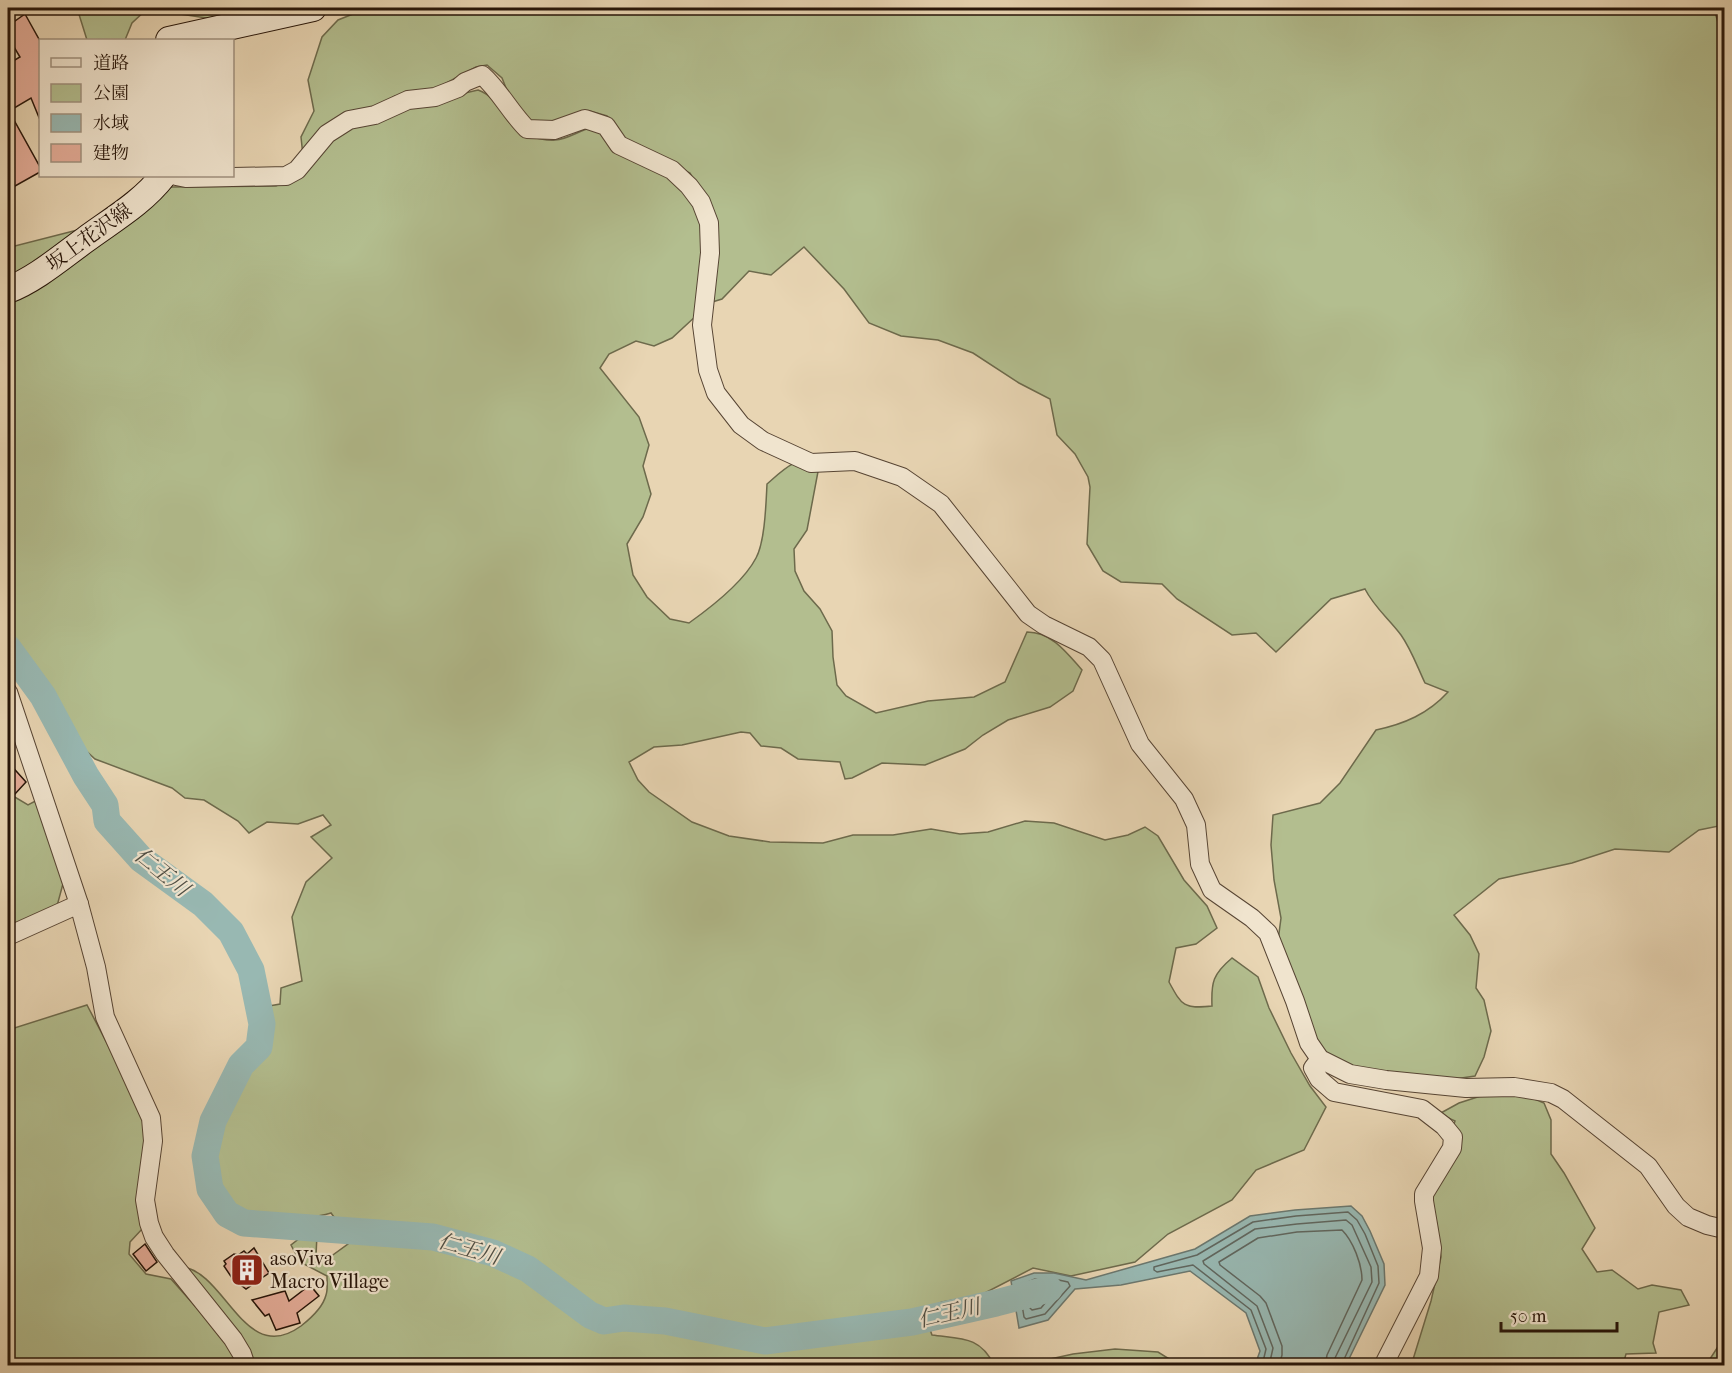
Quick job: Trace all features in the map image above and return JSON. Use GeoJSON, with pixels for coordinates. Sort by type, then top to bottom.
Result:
{"type":"FeatureCollection","features":[{"type":"Feature","properties":{"kind":"main road"},"geometry":{"type":"LineString","coordinates":[[174,39],[313,8]]}},
{"type":"Feature","properties":{"kind":"main road","name":"坂上花沢線"},"geometry":{"type":"LineString","coordinates":[[8,290],[43,270],[146,196],[162,177]]}},
{"type":"Feature","properties":{"kind":"street"},"geometry":{"type":"LineString","coordinates":[[181,177],[272,178],[286,176],[297,170],[327,134],[349,120],[375,115],[408,100],[435,97],[482,75],[496,88],[511,113],[527,129],[554,130],[585,119],[606,126],[619,145],[672,170],[689,186],[701,202],[709,223],[710,254],[702,325],[708,370],[716,393],[741,424],[763,441],[811,463],[855,461],[902,477],[941,504],[1028,614],[1089,647],[1102,660],[1140,744],[1184,799],[1196,825],[1200,864],[1212,890],[1252,918],[1268,933],[1309,1043],[1320,1059],[1350,1074],[1386,1080],[1466,1088],[1514,1087],[1551,1093],[1563,1099],[1648,1166],[1676,1206],[1688,1217],[1725,1229]]}},
{"type":"Feature","properties":{"kind":"street"},"geometry":{"type":"LineString","coordinates":[[8,692],[79,904],[96,967],[105,1017],[150,1118],[153,1141],[145,1200],[151,1230],[165,1254],[233,1339],[246,1365]]}},
{"type":"Feature","properties":{"kind":"street"},"geometry":{"type":"LineString","coordinates":[[8,936],[79,904]]}},
{"type":"Feature","properties":{"kind":"street"},"geometry":{"type":"LineString","coordinates":[[1320,1059],[1313,1068],[1327,1088],[1334,1092],[1422,1109],[1444,1126],[1453,1137],[1452,1148],[1424,1194],[1432,1248],[1429,1276],[1383,1365]]}},
{"type":"Feature","properties":{"kind":"green space"},"geometry":{"type":"Polygon","coordinates":[[[77,8],[260,8],[213,19],[147,9],[132,23],[125,39],[87,39],[77,8]]]}},
{"type":"Feature","properties":{"kind":"green space"},"geometry":{"type":"Polygon","coordinates":[[[368,8],[1710,8],[1715,13],[1724,40],[1724,825],[1699,830],[1669,852],[1615,849],[1572,863],[1499,879],[1454,915],[1470,935],[1479,954],[1476,988],[1484,1000],[1491,1031],[1484,1057],[1475,1076],[1448,1080],[1373,1084],[1325,1053],[1311,1034],[1278,941],[1281,918],[1271,845],[1273,815],[1320,803],[1340,783],[1376,730],[1415,717],[1448,692],[1425,683],[1405,640],[1365,589],[1331,599],[1276,652],[1256,633],[1232,635],[1177,599],[1162,584],[1121,582],[1103,571],[1087,544],[1090,487],[1088,477],[1075,454],[1057,435],[1050,399],[1019,383],[973,353],[938,340],[901,336],[869,323],[844,289],[804,247],[771,275],[749,271],[722,299],[709,303],[705,199],[690,173],[625,141],[607,116],[590,111],[541,130],[512,103],[502,78],[487,65],[476,67],[426,94],[395,96],[303,156],[301,137],[314,111],[308,80],[322,37],[338,20],[368,8]]]}},
{"type":"Feature","properties":{"kind":"green space"},"geometry":{"type":"Polygon","coordinates":[[[478,90],[488,95],[511,124],[527,136],[553,140],[595,127],[650,162],[692,198],[704,228],[697,315],[672,338],[654,346],[636,341],[609,354],[600,368],[639,417],[649,445],[643,466],[651,494],[643,517],[627,544],[633,575],[647,597],[670,619],[689,623],[716,602],[735,585],[756,558],[764,522],[767,484],[791,465],[812,459],[820,461],[807,530],[794,549],[795,571],[804,591],[820,609],[832,631],[837,685],[846,696],[876,713],[928,701],[974,697],[1005,682],[1027,632],[1036,633],[1051,640],[1065,651],[1082,670],[1073,691],[1050,707],[1008,720],[965,749],[925,765],[882,763],[852,778],[845,779],[840,762],[798,759],[781,748],[761,746],[750,733],[741,732],[682,745],[654,747],[629,762],[638,780],[649,792],[692,822],[729,836],[770,842],[823,843],[853,835],[893,835],[931,829],[960,834],[988,832],[1025,821],[1054,823],[1105,840],[1128,835],[1145,827],[1158,836],[1184,880],[1207,906],[1217,928],[1196,944],[1176,948],[1169,982],[1177,996],[1190,1006],[1212,1006],[1214,979],[1232,958],[1258,977],[1269,1008],[1291,1053],[1310,1086],[1326,1107],[1304,1150],[1256,1170],[1232,1200],[1168,1234],[1135,1262],[1071,1276],[1033,1268],[981,1295],[942,1302],[923,1310],[932,1335],[961,1339],[976,1344],[989,1356],[994,1365],[252,1365],[183,1267],[198,1273],[212,1285],[250,1327],[265,1335],[282,1335],[301,1326],[312,1316],[322,1304],[327,1290],[327,1276],[300,1262],[291,1245],[300,1238],[317,1234],[316,1256],[330,1257],[352,1241],[331,1213],[316,1216],[255,1219],[237,1213],[224,1198],[218,1184],[211,1152],[216,1130],[229,1099],[245,1069],[266,1042],[263,1007],[280,1004],[281,988],[302,981],[292,917],[306,882],[332,858],[311,837],[331,825],[323,815],[298,824],[267,822],[249,833],[238,821],[204,800],[185,798],[172,788],[95,759],[69,735],[46,691],[8,637],[8,299],[170,187],[276,186],[292,179],[318,151],[351,125],[374,124],[396,109],[478,90]]]}},
{"type":"Feature","properties":{"kind":"green space"},"geometry":{"type":"Polygon","coordinates":[[[97,225],[8,279],[8,246],[97,225]]]}},
{"type":"Feature","properties":{"kind":"green space"},"geometry":{"type":"Polygon","coordinates":[[[8,793],[28,805],[47,795],[64,880],[57,906],[8,930],[8,793]]]}},
{"type":"Feature","properties":{"kind":"green space"},"geometry":{"type":"Polygon","coordinates":[[[87,1005],[144,1114],[149,1135],[143,1228],[130,1242],[129,1254],[146,1274],[171,1279],[234,1350],[239,1365],[8,1366],[8,1030],[87,1005]]]}},
{"type":"Feature","properties":{"kind":"green space"},"geometry":{"type":"Polygon","coordinates":[[[1490,1093],[1525,1095],[1544,1103],[1551,1120],[1551,1154],[1595,1228],[1582,1249],[1597,1272],[1612,1270],[1638,1289],[1652,1285],[1681,1290],[1689,1305],[1659,1312],[1653,1343],[1656,1353],[1626,1354],[1623,1365],[1411,1366],[1431,1301],[1441,1257],[1437,1224],[1431,1202],[1455,1121],[1439,1114],[1459,1103],[1490,1093]]]}},
{"type":"Feature","properties":{"kind":"green space"},"geometry":{"type":"Polygon","coordinates":[[[1723,1339],[1724,1365],[1706,1365],[1723,1339]]]}},
{"type":"Feature","properties":{"kind":"green space"},"geometry":{"type":"Polygon","coordinates":[[[1115,1349],[1158,1352],[1179,1365],[1023,1365],[1073,1354],[1115,1349]]]}},
{"type":"Feature","properties":{"kind":"water"},"geometry":{"type":"Polygon","coordinates":[[[1351,1206],[1362,1216],[1370,1231],[1384,1264],[1385,1285],[1346,1365],[1255,1365],[1260,1351],[1246,1313],[1190,1271],[1121,1285],[1075,1289],[1048,1320],[1019,1328],[1011,1281],[1034,1273],[1054,1273],[1086,1280],[1195,1249],[1250,1216],[1351,1206]]]}},
{"type":"Feature","properties":{"kind":"building"},"geometry":{"type":"Polygon","coordinates":[[[25,14],[39,39],[39,118],[31,98],[9,111],[39,165],[39,173],[8,190],[8,64],[20,57],[8,37],[8,26],[25,14]]]}},
{"type":"Feature","properties":{"kind":"building"},"geometry":{"type":"Polygon","coordinates":[[[8,762],[26,782],[15,794],[8,787],[8,762]]]}},
{"type":"Feature","properties":{"kind":"building"},"geometry":{"type":"Polygon","coordinates":[[[145,1244],[157,1262],[146,1271],[133,1254],[145,1244]]]}},
{"type":"Feature","properties":{"kind":"building","name":"asoViva Macro Village"},"geometry":{"type":"Polygon","coordinates":[[[254,1248],[269,1273],[246,1289],[232,1278],[224,1266],[226,1264],[224,1261],[234,1254],[238,1255],[244,1251],[247,1254],[254,1248]]]}},
{"type":"Feature","properties":{"kind":"building","name":"asoViva Macro Village"},"geometry":{"type":"Polygon","coordinates":[[[310,1285],[319,1296],[297,1313],[300,1323],[276,1330],[269,1314],[265,1316],[252,1300],[285,1291],[289,1301],[310,1285]]]}},
{"type":"Feature","properties":{"kind":"waterway","name":"仁王川"},"geometry":{"type":"LineString","coordinates":[[8,648],[43,696],[86,776],[105,805],[107,821],[141,859],[203,904],[231,932],[251,970],[262,1024],[259,1047],[241,1065],[213,1121],[205,1156],[210,1189],[227,1214],[244,1223],[433,1237],[493,1253],[528,1269],[590,1315],[604,1321],[624,1318],[665,1321],[765,1341],[912,1322],[1049,1289]]}},
{"type":"Feature","properties":{"kind":"place","name":"asoViva Macro Village"},"geometry":{"type":"Point","coordinates":[247,1270]}}]}
